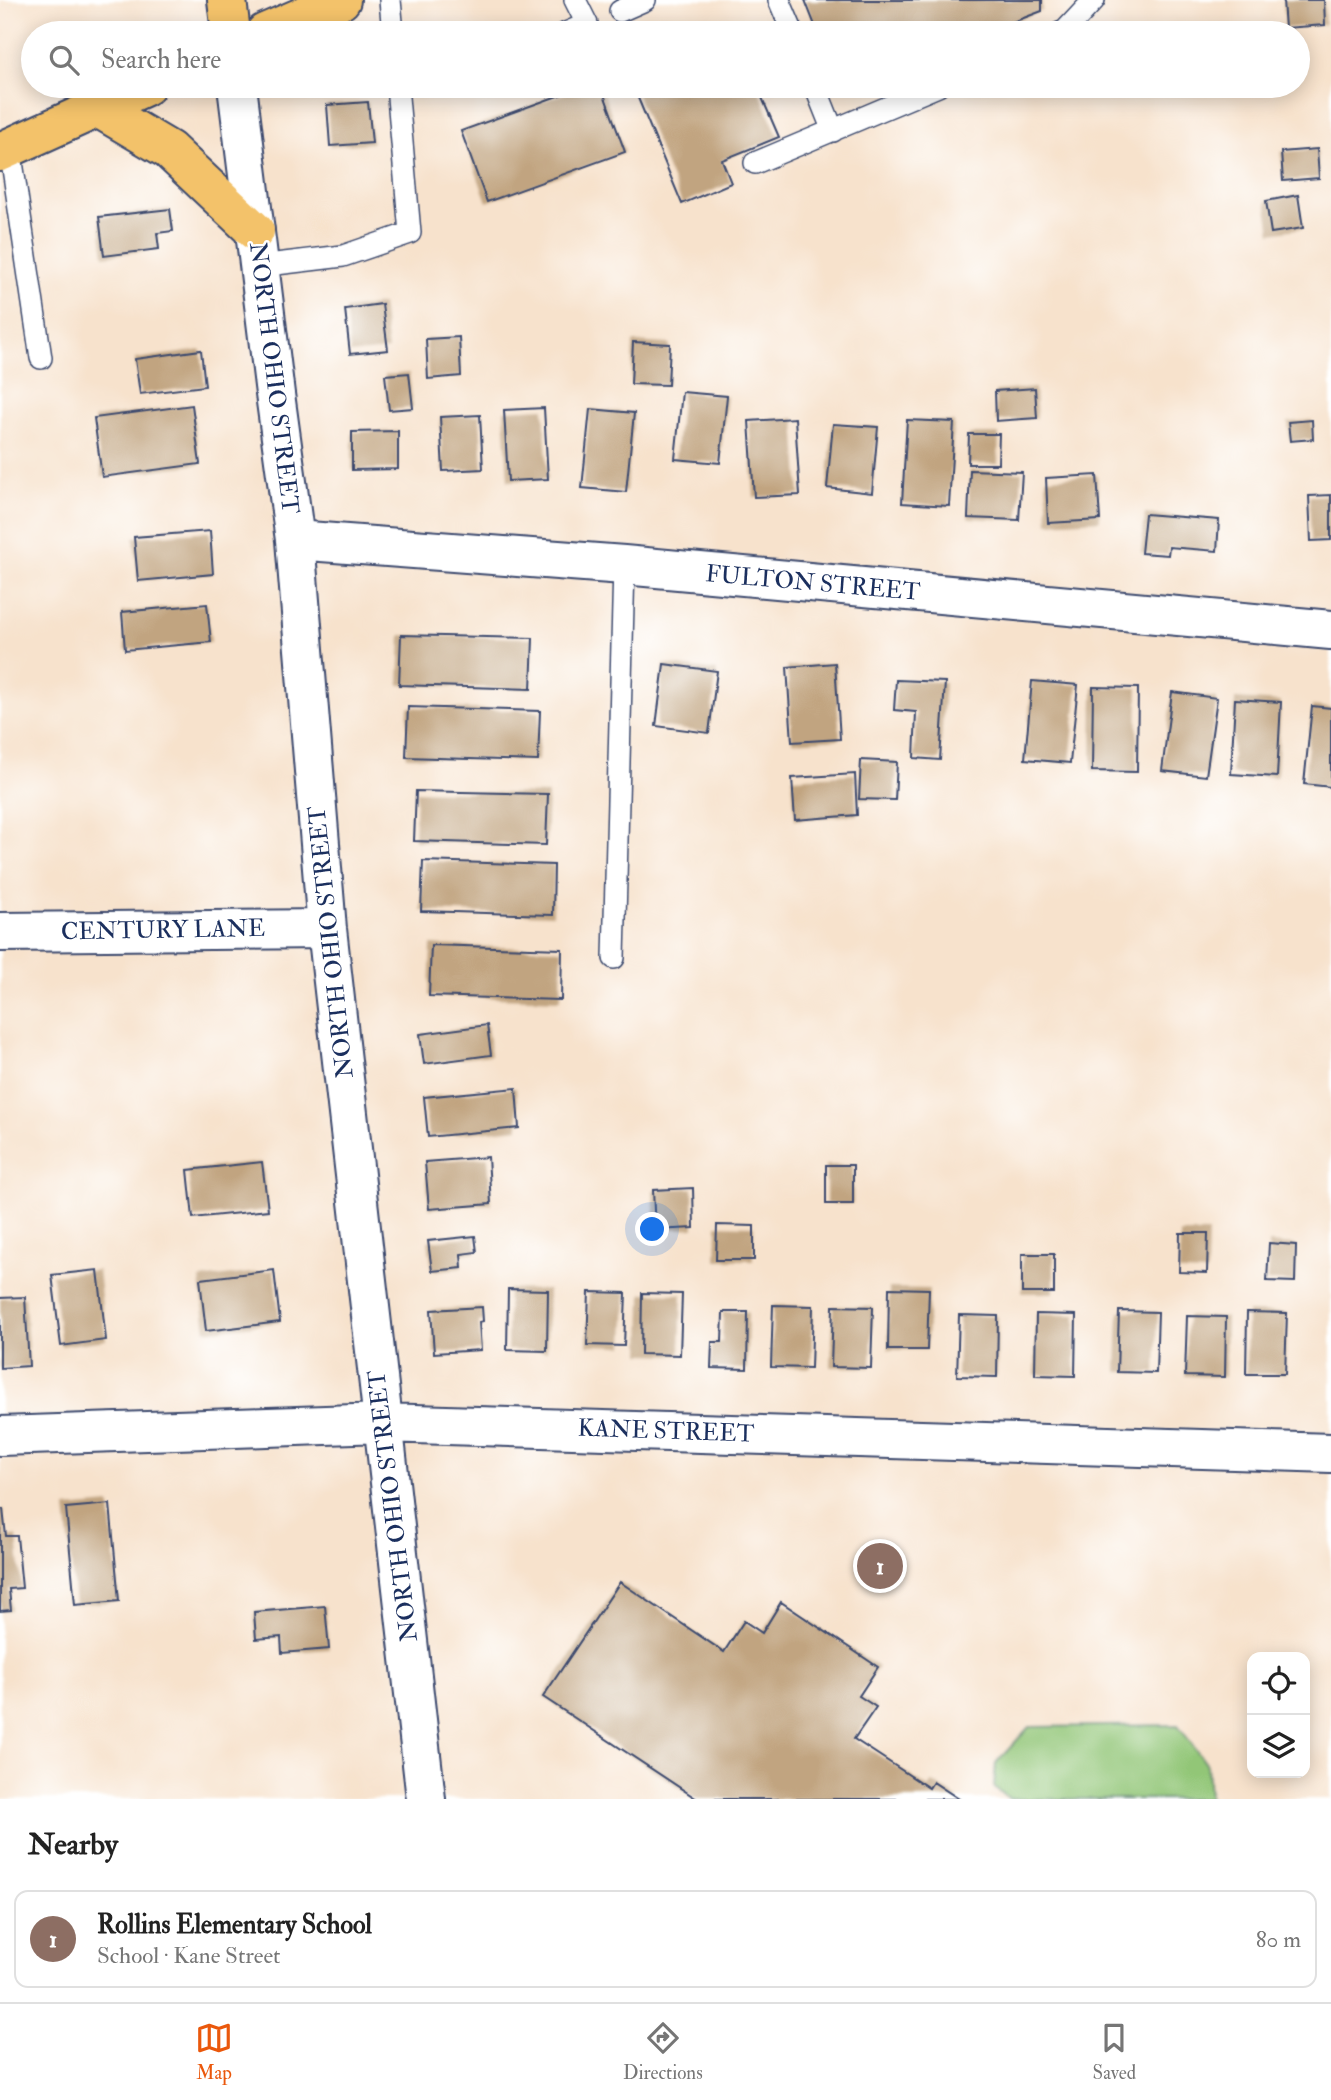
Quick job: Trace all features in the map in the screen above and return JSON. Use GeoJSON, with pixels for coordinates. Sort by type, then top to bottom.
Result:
{"type":"FeatureCollection","features":[{"type":"Feature","properties":{"kind":"main road"},"geometry":{"type":"LineString","coordinates":[[227,0],[230,21]]}},
{"type":"Feature","properties":{"kind":"main road"},"geometry":{"type":"LineString","coordinates":[[293,21],[341,0]]}},
{"type":"Feature","properties":{"kind":"main road"},"geometry":{"type":"LineString","coordinates":[[5,150],[120,98]]}},
{"type":"Feature","properties":{"kind":"main road"},"geometry":{"type":"LineString","coordinates":[[98,108],[169,150],[257,248]]}},
{"type":"Feature","properties":{"kind":"street","name":"NORTH OHIO STREET"},"geometry":{"type":"LineString","coordinates":[[238,98],[295,540],[327,929],[426,1799]]}},
{"type":"Feature","properties":{"kind":"street","name":"FULTON STREET"},"geometry":{"type":"LineString","coordinates":[[295,540],[624,565],[1331,630]]}},
{"type":"Feature","properties":{"kind":"street","name":"CENTURY LANE"},"geometry":{"type":"LineString","coordinates":[[0,932],[327,929]]}},
{"type":"Feature","properties":{"kind":"street","name":"KANE STREET"},"geometry":{"type":"LineString","coordinates":[[0,1436],[383,1423],[1331,1453]]}},
{"type":"Feature","properties":{"kind":"lane"},"geometry":{"type":"LineString","coordinates":[[390,0],[392,21]]}},
{"type":"Feature","properties":{"kind":"lane"},"geometry":{"type":"LineString","coordinates":[[575,0],[586,21]]}},
{"type":"Feature","properties":{"kind":"lane"},"geometry":{"type":"LineString","coordinates":[[620,11],[645,0]]}},
{"type":"Feature","properties":{"kind":"lane"},"geometry":{"type":"LineString","coordinates":[[779,0],[788,21]]}},
{"type":"Feature","properties":{"kind":"lane"},"geometry":{"type":"LineString","coordinates":[[1074,21],[1094,0]]}},
{"type":"Feature","properties":{"kind":"lane"},"geometry":{"type":"LineString","coordinates":[[257,248],[343,256],[410,233],[398,98]]}},
{"type":"Feature","properties":{"kind":"lane"},"geometry":{"type":"LineString","coordinates":[[820,98],[833,131]]}},
{"type":"Feature","properties":{"kind":"lane"},"geometry":{"type":"LineString","coordinates":[[755,163],[910,98]]}},
{"type":"Feature","properties":{"kind":"lane"},"geometry":{"type":"LineString","coordinates":[[5,150],[41,358]]}},
{"type":"Feature","properties":{"kind":"lane"},"geometry":{"type":"LineString","coordinates":[[614,958],[624,565]]}},
{"type":"Feature","properties":{"kind":"green space"},"geometry":{"type":"Polygon","coordinates":[[[1178,1725],[1207,1765],[1207,1799],[1010,1799],[994,1787],[996,1763],[1029,1727],[1178,1725]]]}},
{"type":"Feature","properties":{"kind":"building"},"geometry":{"type":"Polygon","coordinates":[[[805,0],[1042,0],[1042,11],[1016,21],[813,21],[805,0]]]}},
{"type":"Feature","properties":{"kind":"building"},"geometry":{"type":"Polygon","coordinates":[[[1283,0],[1324,0],[1325,25],[1310,26],[1310,21],[1284,21],[1283,0]]]}},
{"type":"Feature","properties":{"kind":"building"},"geometry":{"type":"Polygon","coordinates":[[[552,98],[605,98],[625,152],[487,202],[461,131],[552,98]]]}},
{"type":"Feature","properties":{"kind":"building"},"geometry":{"type":"Polygon","coordinates":[[[638,98],[762,98],[779,137],[722,160],[731,183],[682,204],[638,98]]]}},
{"type":"Feature","properties":{"kind":"building"},"geometry":{"type":"Polygon","coordinates":[[[368,102],[372,143],[330,146],[327,105],[368,102]]]}},
{"type":"Feature","properties":{"kind":"building"},"geometry":{"type":"Polygon","coordinates":[[[1317,149],[1319,178],[1283,181],[1281,152],[1317,149]]]}},
{"type":"Feature","properties":{"kind":"building"},"geometry":{"type":"Polygon","coordinates":[[[1298,195],[1303,228],[1271,233],[1266,201],[1298,195]]]}},
{"type":"Feature","properties":{"kind":"building"},"geometry":{"type":"Polygon","coordinates":[[[170,209],[173,231],[157,233],[159,249],[104,256],[99,217],[170,209]]]}},
{"type":"Feature","properties":{"kind":"building"},"geometry":{"type":"Polygon","coordinates":[[[382,304],[388,350],[350,354],[345,309],[382,304]]]}},
{"type":"Feature","properties":{"kind":"building"},"geometry":{"type":"Polygon","coordinates":[[[459,337],[461,376],[428,379],[426,339],[459,337]]]}},
{"type":"Feature","properties":{"kind":"building"},"geometry":{"type":"Polygon","coordinates":[[[633,342],[670,344],[668,385],[631,384],[633,342]]]}},
{"type":"Feature","properties":{"kind":"building"},"geometry":{"type":"Polygon","coordinates":[[[201,350],[205,386],[140,394],[135,359],[201,350]]]}},
{"type":"Feature","properties":{"kind":"building"},"geometry":{"type":"Polygon","coordinates":[[[409,373],[413,408],[389,410],[385,375],[409,373]]]}},
{"type":"Feature","properties":{"kind":"building"},"geometry":{"type":"Polygon","coordinates":[[[1035,388],[1037,418],[996,421],[995,391],[1035,388]]]}},
{"type":"Feature","properties":{"kind":"building"},"geometry":{"type":"Polygon","coordinates":[[[682,392],[727,396],[720,463],[675,459],[682,392]]]}},
{"type":"Feature","properties":{"kind":"building"},"geometry":{"type":"Polygon","coordinates":[[[192,405],[200,464],[102,477],[94,418],[192,405]]]}},
{"type":"Feature","properties":{"kind":"building"},"geometry":{"type":"Polygon","coordinates":[[[544,408],[548,479],[508,481],[504,410],[544,408]]]}},
{"type":"Feature","properties":{"kind":"building"},"geometry":{"type":"Polygon","coordinates":[[[590,409],[634,413],[626,492],[582,488],[590,409]]]}},
{"type":"Feature","properties":{"kind":"building"},"geometry":{"type":"Polygon","coordinates":[[[480,415],[483,469],[443,471],[440,417],[480,415]]]}},
{"type":"Feature","properties":{"kind":"building"},"geometry":{"type":"Polygon","coordinates":[[[795,418],[800,495],[754,497],[749,421],[795,418]]]}},
{"type":"Feature","properties":{"kind":"building"},"geometry":{"type":"Polygon","coordinates":[[[907,420],[954,422],[949,506],[902,503],[907,420]]]}},
{"type":"Feature","properties":{"kind":"building"},"geometry":{"type":"Polygon","coordinates":[[[1312,420],[1313,439],[1290,441],[1288,422],[1312,420]]]}},
{"type":"Feature","properties":{"kind":"building"},"geometry":{"type":"Polygon","coordinates":[[[833,424],[878,427],[872,493],[827,488],[833,424]]]}},
{"type":"Feature","properties":{"kind":"building"},"geometry":{"type":"Polygon","coordinates":[[[398,431],[398,469],[352,470],[352,432],[398,431]]]}},
{"type":"Feature","properties":{"kind":"building"},"geometry":{"type":"Polygon","coordinates":[[[969,434],[999,434],[998,464],[968,464],[969,434]]]}},
{"type":"Feature","properties":{"kind":"building"},"geometry":{"type":"Polygon","coordinates":[[[970,470],[1022,472],[1019,520],[968,518],[970,470]]]}},
{"type":"Feature","properties":{"kind":"building"},"geometry":{"type":"Polygon","coordinates":[[[1097,475],[1100,520],[1048,523],[1046,478],[1097,475]]]}},
{"type":"Feature","properties":{"kind":"building"},"geometry":{"type":"Polygon","coordinates":[[[1331,495],[1331,540],[1311,541],[1309,496],[1331,495]]]}},
{"type":"Feature","properties":{"kind":"building"},"geometry":{"type":"Polygon","coordinates":[[[1145,514],[1219,520],[1217,551],[1169,547],[1168,555],[1141,553],[1145,514]]]}},
{"type":"Feature","properties":{"kind":"building"},"geometry":{"type":"Polygon","coordinates":[[[210,531],[213,574],[138,581],[134,537],[210,531]]]}},
{"type":"Feature","properties":{"kind":"building"},"geometry":{"type":"Polygon","coordinates":[[[207,604],[211,642],[125,650],[122,612],[207,604]]]}},
{"type":"Feature","properties":{"kind":"building"},"geometry":{"type":"Polygon","coordinates":[[[401,635],[533,638],[531,689],[399,685],[401,635]]]}},
{"type":"Feature","properties":{"kind":"building"},"geometry":{"type":"Polygon","coordinates":[[[835,663],[840,739],[792,742],[787,667],[835,663]]]}},
{"type":"Feature","properties":{"kind":"building"},"geometry":{"type":"Polygon","coordinates":[[[664,664],[717,671],[709,733],[656,726],[664,664]]]}},
{"type":"Feature","properties":{"kind":"building"},"geometry":{"type":"Polygon","coordinates":[[[896,680],[945,682],[940,760],[914,758],[916,712],[894,710],[896,680]]]}},
{"type":"Feature","properties":{"kind":"building"},"geometry":{"type":"Polygon","coordinates":[[[1032,681],[1078,685],[1070,763],[1025,759],[1032,681]]]}},
{"type":"Feature","properties":{"kind":"building"},"geometry":{"type":"Polygon","coordinates":[[[1093,687],[1138,688],[1137,772],[1092,771],[1093,687]]]}},
{"type":"Feature","properties":{"kind":"building"},"geometry":{"type":"Polygon","coordinates":[[[1172,692],[1217,698],[1206,776],[1162,771],[1172,692]]]}},
{"type":"Feature","properties":{"kind":"building"},"geometry":{"type":"Polygon","coordinates":[[[1235,699],[1281,702],[1277,777],[1231,774],[1235,699]]]}},
{"type":"Feature","properties":{"kind":"building"},"geometry":{"type":"Polygon","coordinates":[[[1312,706],[1331,708],[1331,787],[1304,784],[1312,706]]]}},
{"type":"Feature","properties":{"kind":"building"},"geometry":{"type":"Polygon","coordinates":[[[408,707],[540,711],[538,761],[406,757],[408,707]]]}},
{"type":"Feature","properties":{"kind":"building"},"geometry":{"type":"Polygon","coordinates":[[[861,760],[897,762],[895,800],[859,799],[861,760]]]}},
{"type":"Feature","properties":{"kind":"building"},"geometry":{"type":"Polygon","coordinates":[[[855,774],[857,815],[795,820],[792,778],[855,774]]]}},
{"type":"Feature","properties":{"kind":"building"},"geometry":{"type":"Polygon","coordinates":[[[416,791],[548,794],[546,845],[414,841],[416,791]]]}},
{"type":"Feature","properties":{"kind":"building"},"geometry":{"type":"Polygon","coordinates":[[[423,861],[554,865],[553,915],[421,911],[423,861]]]}},
{"type":"Feature","properties":{"kind":"building"},"geometry":{"type":"Polygon","coordinates":[[[431,945],[562,949],[561,1000],[429,996],[431,945]]]}},
{"type":"Feature","properties":{"kind":"building"},"geometry":{"type":"Polygon","coordinates":[[[487,1025],[491,1055],[424,1064],[420,1034],[487,1025]]]}},
{"type":"Feature","properties":{"kind":"building"},"geometry":{"type":"Polygon","coordinates":[[[516,1088],[519,1128],[428,1137],[424,1097],[516,1088]]]}},
{"type":"Feature","properties":{"kind":"building"},"geometry":{"type":"Polygon","coordinates":[[[488,1157],[491,1204],[429,1209],[425,1162],[488,1157]]]}},
{"type":"Feature","properties":{"kind":"building"},"geometry":{"type":"Polygon","coordinates":[[[262,1162],[268,1210],[193,1218],[188,1170],[262,1162]]]}},
{"type":"Feature","properties":{"kind":"building"},"geometry":{"type":"Polygon","coordinates":[[[826,1165],[853,1165],[853,1204],[826,1204],[826,1165]]]}},
{"type":"Feature","properties":{"kind":"building"},"geometry":{"type":"Polygon","coordinates":[[[693,1188],[694,1228],[655,1230],[653,1190],[693,1188]]]}},
{"type":"Feature","properties":{"kind":"building"},"geometry":{"type":"Polygon","coordinates":[[[717,1225],[754,1226],[754,1260],[716,1260],[717,1225]]]}},
{"type":"Feature","properties":{"kind":"building"},"geometry":{"type":"Polygon","coordinates":[[[1180,1233],[1208,1233],[1207,1273],[1179,1272],[1180,1233]]]}},
{"type":"Feature","properties":{"kind":"building"},"geometry":{"type":"Polygon","coordinates":[[[475,1236],[477,1252],[461,1254],[462,1268],[432,1271],[428,1241],[475,1236]]]}},
{"type":"Feature","properties":{"kind":"building"},"geometry":{"type":"Polygon","coordinates":[[[1269,1243],[1296,1245],[1295,1282],[1267,1281],[1269,1243]]]}},
{"type":"Feature","properties":{"kind":"building"},"geometry":{"type":"Polygon","coordinates":[[[1022,1254],[1054,1254],[1054,1293],[1022,1293],[1022,1254]]]}},
{"type":"Feature","properties":{"kind":"building"},"geometry":{"type":"Polygon","coordinates":[[[98,1270],[106,1340],[61,1346],[52,1275],[98,1270]]]}},
{"type":"Feature","properties":{"kind":"building"},"geometry":{"type":"Polygon","coordinates":[[[274,1270],[280,1322],[206,1331],[200,1279],[274,1270]]]}},
{"type":"Feature","properties":{"kind":"building"},"geometry":{"type":"Polygon","coordinates":[[[889,1288],[929,1289],[927,1350],[888,1350],[889,1288]]]}},
{"type":"Feature","properties":{"kind":"building"},"geometry":{"type":"Polygon","coordinates":[[[508,1289],[548,1290],[547,1351],[507,1350],[508,1289]]]}},
{"type":"Feature","properties":{"kind":"building"},"geometry":{"type":"Polygon","coordinates":[[[589,1292],[626,1293],[624,1346],[587,1345],[589,1292]]]}},
{"type":"Feature","properties":{"kind":"building"},"geometry":{"type":"Polygon","coordinates":[[[642,1293],[682,1294],[680,1355],[641,1354],[642,1293]]]}},
{"type":"Feature","properties":{"kind":"building"},"geometry":{"type":"Polygon","coordinates":[[[25,1297],[29,1366],[0,1368],[0,1298],[25,1297]]]}},
{"type":"Feature","properties":{"kind":"building"},"geometry":{"type":"Polygon","coordinates":[[[773,1305],[813,1306],[811,1368],[771,1367],[773,1305]]]}},
{"type":"Feature","properties":{"kind":"building"},"geometry":{"type":"Polygon","coordinates":[[[833,1306],[873,1307],[871,1368],[831,1367],[833,1306]]]}},
{"type":"Feature","properties":{"kind":"building"},"geometry":{"type":"Polygon","coordinates":[[[482,1307],[483,1321],[479,1322],[481,1350],[434,1353],[431,1310],[482,1307]]]}},
{"type":"Feature","properties":{"kind":"building"},"geometry":{"type":"Polygon","coordinates":[[[1119,1311],[1158,1312],[1156,1373],[1117,1372],[1119,1311]]]}},
{"type":"Feature","properties":{"kind":"building"},"geometry":{"type":"Polygon","coordinates":[[[723,1312],[748,1312],[747,1369],[711,1368],[712,1342],[722,1342],[723,1312]]]}},
{"type":"Feature","properties":{"kind":"building"},"geometry":{"type":"Polygon","coordinates":[[[1247,1312],[1287,1313],[1285,1374],[1246,1374],[1247,1312]]]}},
{"type":"Feature","properties":{"kind":"building"},"geometry":{"type":"Polygon","coordinates":[[[1036,1314],[1076,1315],[1075,1376],[1035,1375],[1036,1314]]]}},
{"type":"Feature","properties":{"kind":"building"},"geometry":{"type":"Polygon","coordinates":[[[959,1315],[998,1316],[997,1377],[957,1376],[959,1315]]]}},
{"type":"Feature","properties":{"kind":"building"},"geometry":{"type":"Polygon","coordinates":[[[1187,1316],[1226,1317],[1225,1377],[1185,1376],[1187,1316]]]}},
{"type":"Feature","properties":{"kind":"building"},"geometry":{"type":"Polygon","coordinates":[[[110,1504],[119,1601],[75,1605],[66,1508],[110,1504]]]}},
{"type":"Feature","properties":{"kind":"building"},"geometry":{"type":"Polygon","coordinates":[[[0,1509],[3,1509],[6,1536],[17,1536],[22,1588],[9,1589],[11,1610],[0,1611],[0,1509]]]}},
{"type":"Feature","properties":{"kind":"building"},"geometry":{"type":"Polygon","coordinates":[[[620,1582],[724,1652],[744,1621],[762,1633],[781,1602],[878,1667],[859,1696],[876,1707],[854,1739],[929,1788],[933,1782],[959,1799],[697,1799],[543,1697],[620,1582]]]}},
{"type":"Feature","properties":{"kind":"building"},"geometry":{"type":"Polygon","coordinates":[[[325,1606],[329,1649],[282,1653],[281,1637],[256,1639],[254,1612],[325,1606]]]}},
{"type":"Feature","properties":{"kind":"place","name":"Rollins Elementary School"},"geometry":{"type":"Point","coordinates":[880,1566]}}]}
